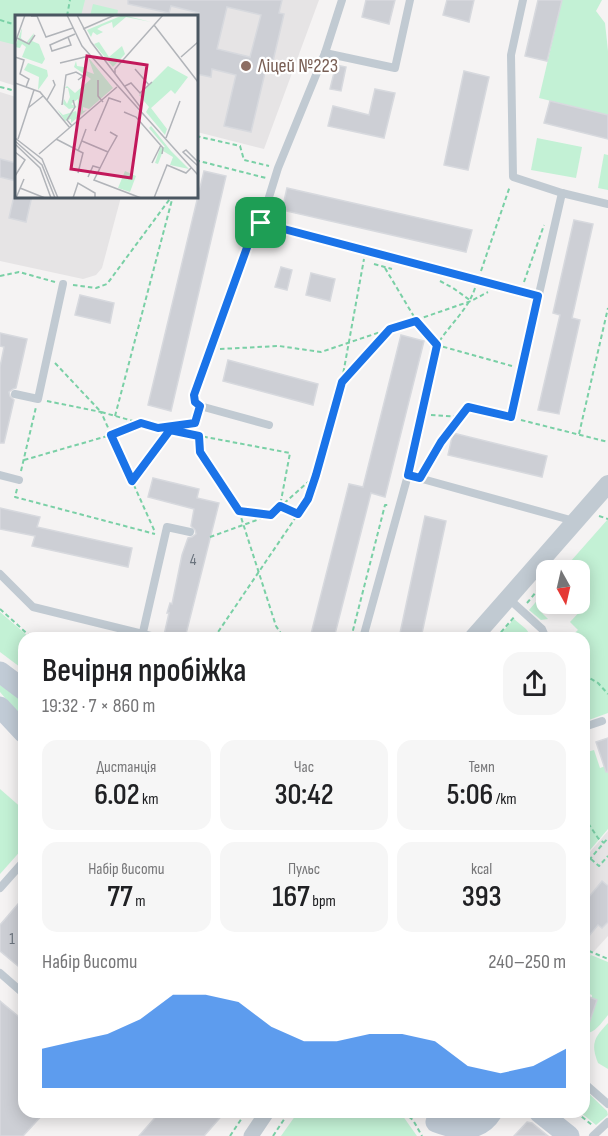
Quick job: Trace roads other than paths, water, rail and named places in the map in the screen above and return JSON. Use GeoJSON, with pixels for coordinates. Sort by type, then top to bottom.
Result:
{"type":"FeatureCollection","features":[{"type":"Feature","properties":{"kind":"main road"},"geometry":{"type":"LineString","coordinates":[[0,672],[18,686]]}},
{"type":"Feature","properties":{"kind":"main road"},"geometry":{"type":"LineString","coordinates":[[0,707],[18,726]]}},
{"type":"Feature","properties":{"kind":"main road"},"geometry":{"type":"LineString","coordinates":[[433,1126],[464,1128],[478,1126],[488,1118]]}},
{"type":"Feature","properties":{"kind":"main road"},"geometry":{"type":"LineString","coordinates":[[546,1118],[569,1136]]}},
{"type":"Feature","properties":{"kind":"street"},"geometry":{"type":"LineString","coordinates":[[480,632],[515,604],[575,521],[608,484]]}},
{"type":"Feature","properties":{"kind":"street"},"geometry":{"type":"LineString","coordinates":[[251,1136],[263,1118]]}},
{"type":"Feature","properties":{"kind":"lane"},"geometry":{"type":"LineString","coordinates":[[269,426],[200,406],[195,402],[194,395],[249,242],[261,223],[278,168],[325,53],[342,0]]}},
{"type":"Feature","properties":{"kind":"lane"},"geometry":{"type":"LineString","coordinates":[[325,53],[394,68],[410,0]]}},
{"type":"Feature","properties":{"kind":"lane"},"geometry":{"type":"LineString","coordinates":[[522,0],[511,55],[513,177],[562,193],[608,204]]}},
{"type":"Feature","properties":{"kind":"lane"},"geometry":{"type":"LineString","coordinates":[[511,417],[562,193]]}},
{"type":"Feature","properties":{"kind":"lane"},"geometry":{"type":"LineString","coordinates":[[261,223],[538,296]]}},
{"type":"Feature","properties":{"kind":"lane"},"geometry":{"type":"LineString","coordinates":[[15,394],[38,399],[63,284]]}},
{"type":"Feature","properties":{"kind":"lane"},"geometry":{"type":"LineString","coordinates":[[365,632],[422,415]]}},
{"type":"Feature","properties":{"kind":"lane"},"geometry":{"type":"LineString","coordinates":[[0,475],[19,480]]}},
{"type":"Feature","properties":{"kind":"lane"},"geometry":{"type":"LineString","coordinates":[[408,475],[575,521]]}},
{"type":"Feature","properties":{"kind":"lane"},"geometry":{"type":"LineString","coordinates":[[0,574],[33,607],[143,632],[167,527],[190,532]]}},
{"type":"Feature","properties":{"kind":"lane"},"geometry":{"type":"LineString","coordinates":[[515,604],[544,632]]}},
{"type":"Feature","properties":{"kind":"lane"},"geometry":{"type":"LineString","coordinates":[[590,724],[602,721]]}},
{"type":"Feature","properties":{"kind":"lane"},"geometry":{"type":"LineString","coordinates":[[0,888],[18,868]]}},
{"type":"Feature","properties":{"kind":"lane"},"geometry":{"type":"LineString","coordinates":[[0,973],[18,989]]}},
{"type":"Feature","properties":{"kind":"lane"},"geometry":{"type":"LineString","coordinates":[[590,1088],[608,1104]]}},
{"type":"Feature","properties":{"kind":"lane"},"geometry":{"type":"LineString","coordinates":[[593,1136],[608,1122]]}},
{"type":"Feature","properties":{"kind":"place","name":"Ліцей №223"},"geometry":{"type":"Point","coordinates":[246,66]}}]}
